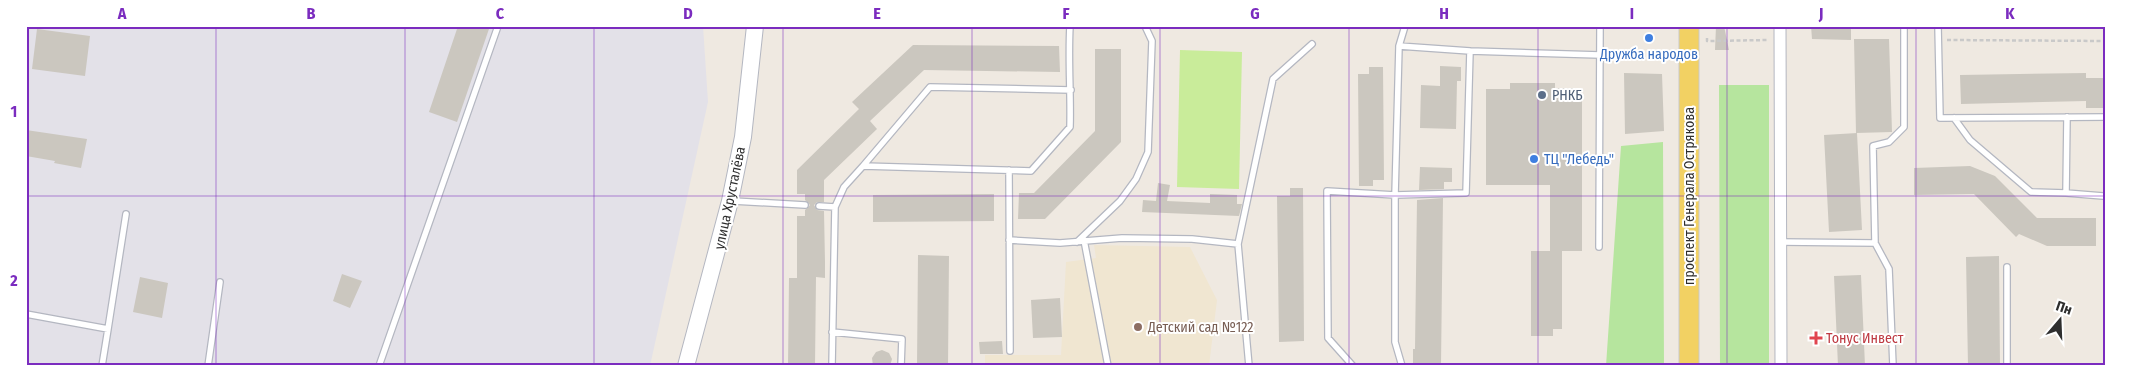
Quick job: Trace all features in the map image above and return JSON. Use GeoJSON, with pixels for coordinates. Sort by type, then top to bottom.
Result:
{"type":"FeatureCollection","features":[{"type":"Feature","properties":{"kind":"main road","name":"улица Хрусталёва"},"geometry":{"type":"LineString","coordinates":[[686,366],[730,201],[743,137],[755,26]]}},
{"type":"Feature","properties":{"kind":"main road","name":"проспект Генерала Острякова"},"geometry":{"type":"LineString","coordinates":[[1689,26],[1689,366]]}},
{"type":"Feature","properties":{"kind":"street"},"geometry":{"type":"LineString","coordinates":[[1780,26],[1781,366]]}},
{"type":"Feature","properties":{"kind":"lane"},"geometry":{"type":"LineString","coordinates":[[379,366],[498,26]]}},
{"type":"Feature","properties":{"kind":"lane"},"geometry":{"type":"LineString","coordinates":[[862,166],[1031,170],[1070,127],[1071,90],[1068,58],[1070,26]]}},
{"type":"Feature","properties":{"kind":"lane"},"geometry":{"type":"LineString","coordinates":[[1077,242],[1120,201],[1136,179],[1148,152],[1152,41],[1145,26]]}},
{"type":"Feature","properties":{"kind":"lane"},"geometry":{"type":"LineString","coordinates":[[1402,366],[1394,342],[1395,195],[1399,46],[1405,26]]}},
{"type":"Feature","properties":{"kind":"lane"},"geometry":{"type":"LineString","coordinates":[[1599,248],[1600,26]]}},
{"type":"Feature","properties":{"kind":"lane"},"geometry":{"type":"LineString","coordinates":[[1893,366],[1889,269],[1875,243],[1873,146],[1889,142],[1904,127],[1904,26]]}},
{"type":"Feature","properties":{"kind":"lane"},"geometry":{"type":"LineString","coordinates":[[1938,26],[1940,118],[2106,117]]}},
{"type":"Feature","properties":{"kind":"lane"},"geometry":{"type":"LineString","coordinates":[[1249,366],[1238,244],[1273,79],[1312,44]]}},
{"type":"Feature","properties":{"kind":"lane"},"geometry":{"type":"LineString","coordinates":[[1399,46],[1600,55]]}},
{"type":"Feature","properties":{"kind":"lane"},"geometry":{"type":"LineString","coordinates":[[1352,366],[1328,338],[1327,191],[1395,195],[1466,193],[1470,50]]}},
{"type":"Feature","properties":{"kind":"lane"},"geometry":{"type":"LineString","coordinates":[[832,366],[835,207],[844,187],[930,87],[1071,90]]}},
{"type":"Feature","properties":{"kind":"lane"},"geometry":{"type":"LineString","coordinates":[[2066,194],[2067,117]]}},
{"type":"Feature","properties":{"kind":"lane"},"geometry":{"type":"LineString","coordinates":[[1954,118],[1970,140],[2031,192],[2103,196]]}},
{"type":"Feature","properties":{"kind":"lane"},"geometry":{"type":"LineString","coordinates":[[1009,170],[1010,351]]}},
{"type":"Feature","properties":{"kind":"lane"},"geometry":{"type":"LineString","coordinates":[[730,201],[805,205]]}},
{"type":"Feature","properties":{"kind":"lane"},"geometry":{"type":"LineString","coordinates":[[818,206],[835,207]]}},
{"type":"Feature","properties":{"kind":"lane"},"geometry":{"type":"LineString","coordinates":[[102,366],[126,214]]}},
{"type":"Feature","properties":{"kind":"lane"},"geometry":{"type":"LineString","coordinates":[[1009,240],[1060,243],[1122,238],[1192,240],[1238,244]]}},
{"type":"Feature","properties":{"kind":"lane"},"geometry":{"type":"LineString","coordinates":[[1084,240],[1108,366]]}},
{"type":"Feature","properties":{"kind":"lane"},"geometry":{"type":"LineString","coordinates":[[1781,242],[1875,243]]}},
{"type":"Feature","properties":{"kind":"lane"},"geometry":{"type":"LineString","coordinates":[[2007,267],[2007,366]]}},
{"type":"Feature","properties":{"kind":"lane"},"geometry":{"type":"LineString","coordinates":[[208,366],[220,282]]}},
{"type":"Feature","properties":{"kind":"lane"},"geometry":{"type":"LineString","coordinates":[[26,314],[108,329]]}},
{"type":"Feature","properties":{"kind":"lane"},"geometry":{"type":"LineString","coordinates":[[832,332],[902,339],[901,366]]}},
{"type":"Feature","properties":{"kind":"path"},"geometry":{"type":"LineString","coordinates":[[1707,41],[1781,40]]}},
{"type":"Feature","properties":{"kind":"path"},"geometry":{"type":"LineString","coordinates":[[1938,40],[2106,41]]}},
{"type":"Feature","properties":{"kind":"shaded area"},"geometry":{"type":"Polygon","coordinates":[[[26,26],[703,26],[708,102],[650,366],[26,366],[26,26]]]}},
{"type":"Feature","properties":{"kind":"shaded area","name":"Детский сад №122"},"geometry":{"type":"Polygon","coordinates":[[[1094,245],[1190,247],[1217,300],[1209,366],[985,366],[985,355],[1061,355],[1066,262],[1096,258],[1094,245]]]}},
{"type":"Feature","properties":{"kind":"green space"},"geometry":{"type":"Polygon","coordinates":[[[1180,50],[1242,52],[1239,189],[1177,187],[1180,50]]]}},
{"type":"Feature","properties":{"kind":"green space"},"geometry":{"type":"Polygon","coordinates":[[[1719,85],[1769,85],[1769,366],[1720,366],[1719,85]]]}},
{"type":"Feature","properties":{"kind":"green space"},"geometry":{"type":"Polygon","coordinates":[[[1663,142],[1664,366],[1606,366],[1621,146],[1663,142]]]}},
{"type":"Feature","properties":{"kind":"building"},"geometry":{"type":"Polygon","coordinates":[[[458,26],[490,26],[457,122],[429,112],[458,26]]]}},
{"type":"Feature","properties":{"kind":"building"},"geometry":{"type":"Polygon","coordinates":[[[1716,26],[1724,26],[1729,50],[1715,50],[1716,26]]]}},
{"type":"Feature","properties":{"kind":"building"},"geometry":{"type":"Polygon","coordinates":[[[1811,26],[1851,26],[1851,40],[1812,39],[1811,26]]]}},
{"type":"Feature","properties":{"kind":"building"},"geometry":{"type":"Polygon","coordinates":[[[37,29],[90,36],[85,76],[32,69],[37,29]]]}},
{"type":"Feature","properties":{"kind":"building"},"geometry":{"type":"Polygon","coordinates":[[[1854,39],[1889,39],[1892,132],[1856,133],[1854,39]]]}},
{"type":"Feature","properties":{"kind":"building"},"geometry":{"type":"Polygon","coordinates":[[[913,45],[1059,46],[1060,72],[924,70],[870,121],[877,129],[824,180],[824,202],[817,202],[814,205],[817,210],[824,211],[825,262],[825,278],[816,277],[815,366],[788,366],[789,278],[797,278],[797,216],[805,216],[805,210],[810,205],[805,200],[805,194],[797,194],[797,170],[859,109],[852,102],[913,45]]]}},
{"type":"Feature","properties":{"kind":"building"},"geometry":{"type":"Polygon","coordinates":[[[1095,49],[1121,49],[1121,142],[1045,219],[1018,219],[1019,193],[1034,193],[1095,131],[1095,49]]]}},
{"type":"Feature","properties":{"kind":"building"},"geometry":{"type":"Polygon","coordinates":[[[1440,66],[1461,67],[1461,81],[1457,81],[1456,129],[1420,128],[1421,85],[1440,86],[1440,66]]]}},
{"type":"Feature","properties":{"kind":"building"},"geometry":{"type":"Polygon","coordinates":[[[1369,67],[1383,67],[1384,180],[1373,180],[1373,186],[1359,186],[1358,74],[1369,74],[1369,67]]]}},
{"type":"Feature","properties":{"kind":"building"},"geometry":{"type":"Polygon","coordinates":[[[1624,73],[1662,74],[1664,131],[1625,134],[1624,73]]]}},
{"type":"Feature","properties":{"kind":"building"},"geometry":{"type":"Polygon","coordinates":[[[2086,73],[2086,78],[2106,78],[2106,108],[2086,108],[2086,101],[1961,104],[1960,75],[2086,73]]]}},
{"type":"Feature","properties":{"kind":"building","name":"ТЦ \"Лебедь\""},"geometry":{"type":"Polygon","coordinates":[[[1510,83],[1555,83],[1555,88],[1582,88],[1582,251],[1562,251],[1562,329],[1553,329],[1553,336],[1531,336],[1531,251],[1550,251],[1550,185],[1486,185],[1486,89],[1510,89],[1510,83]]]}},
{"type":"Feature","properties":{"kind":"building"},"geometry":{"type":"Polygon","coordinates":[[[26,130],[87,139],[81,168],[26,156],[26,130]]]}},
{"type":"Feature","properties":{"kind":"building"},"geometry":{"type":"Polygon","coordinates":[[[1857,133],[1862,230],[1829,232],[1824,135],[1857,133]]]}},
{"type":"Feature","properties":{"kind":"building"},"geometry":{"type":"Polygon","coordinates":[[[1970,166],[1995,176],[2037,218],[2096,218],[2096,246],[2047,246],[2019,234],[2016,237],[1974,194],[1914,195],[1914,168],[1970,166]]]}},
{"type":"Feature","properties":{"kind":"building"},"geometry":{"type":"Polygon","coordinates":[[[1420,167],[1452,168],[1452,182],[1444,182],[1444,189],[1419,190],[1420,167]]]}},
{"type":"Feature","properties":{"kind":"building"},"geometry":{"type":"Polygon","coordinates":[[[1158,183],[1170,185],[1167,201],[1210,203],[1210,194],[1237,195],[1237,204],[1242,204],[1239,216],[1142,212],[1143,200],[1156,201],[1158,183]]]}},
{"type":"Feature","properties":{"kind":"building"},"geometry":{"type":"Polygon","coordinates":[[[1290,188],[1303,188],[1304,341],[1279,342],[1277,196],[1290,196],[1290,188]]]}},
{"type":"Feature","properties":{"kind":"building"},"geometry":{"type":"Polygon","coordinates":[[[994,194],[994,221],[873,222],[873,195],[994,194]]]}},
{"type":"Feature","properties":{"kind":"building"},"geometry":{"type":"Polygon","coordinates":[[[1443,198],[1441,366],[1413,366],[1413,349],[1415,349],[1417,200],[1443,198]]]}},
{"type":"Feature","properties":{"kind":"building"},"geometry":{"type":"Polygon","coordinates":[[[918,255],[949,256],[948,366],[917,366],[918,255]]]}},
{"type":"Feature","properties":{"kind":"building"},"geometry":{"type":"Polygon","coordinates":[[[1999,256],[2000,366],[1968,366],[1966,257],[1999,256]]]}},
{"type":"Feature","properties":{"kind":"building"},"geometry":{"type":"Polygon","coordinates":[[[342,274],[362,281],[350,308],[333,301],[342,274]]]}},
{"type":"Feature","properties":{"kind":"building"},"geometry":{"type":"Polygon","coordinates":[[[1861,275],[1865,366],[1838,366],[1834,276],[1861,275]]]}},
{"type":"Feature","properties":{"kind":"building"},"geometry":{"type":"Polygon","coordinates":[[[140,277],[168,283],[162,318],[133,312],[140,277]]]}},
{"type":"Feature","properties":{"kind":"building"},"geometry":{"type":"Polygon","coordinates":[[[1060,298],[1062,337],[1033,338],[1031,300],[1060,298]]]}},
{"type":"Feature","properties":{"kind":"building"},"geometry":{"type":"Polygon","coordinates":[[[1002,341],[1003,354],[980,354],[979,342],[1002,341]]]}},
{"type":"Feature","properties":{"kind":"building"},"geometry":{"type":"Polygon","coordinates":[[[882,350],[889,353],[892,359],[890,366],[873,366],[872,358],[876,352],[882,350]]]}},
{"type":"Feature","properties":{"kind":"place","name":"Дружба народов"},"geometry":{"type":"Point","coordinates":[1649,38]}},
{"type":"Feature","properties":{"kind":"place","name":"РНКБ"},"geometry":{"type":"Point","coordinates":[1542,95]}},
{"type":"Feature","properties":{"kind":"place","name":"ТЦ \"Лебедь\""},"geometry":{"type":"Point","coordinates":[1534,159]}},
{"type":"Feature","properties":{"kind":"place","name":"Детский сад №122"},"geometry":{"type":"Point","coordinates":[1138,327]}},
{"type":"Feature","properties":{"kind":"place","name":"Тонус Инвест"},"geometry":{"type":"Point","coordinates":[1816,338]}}]}
